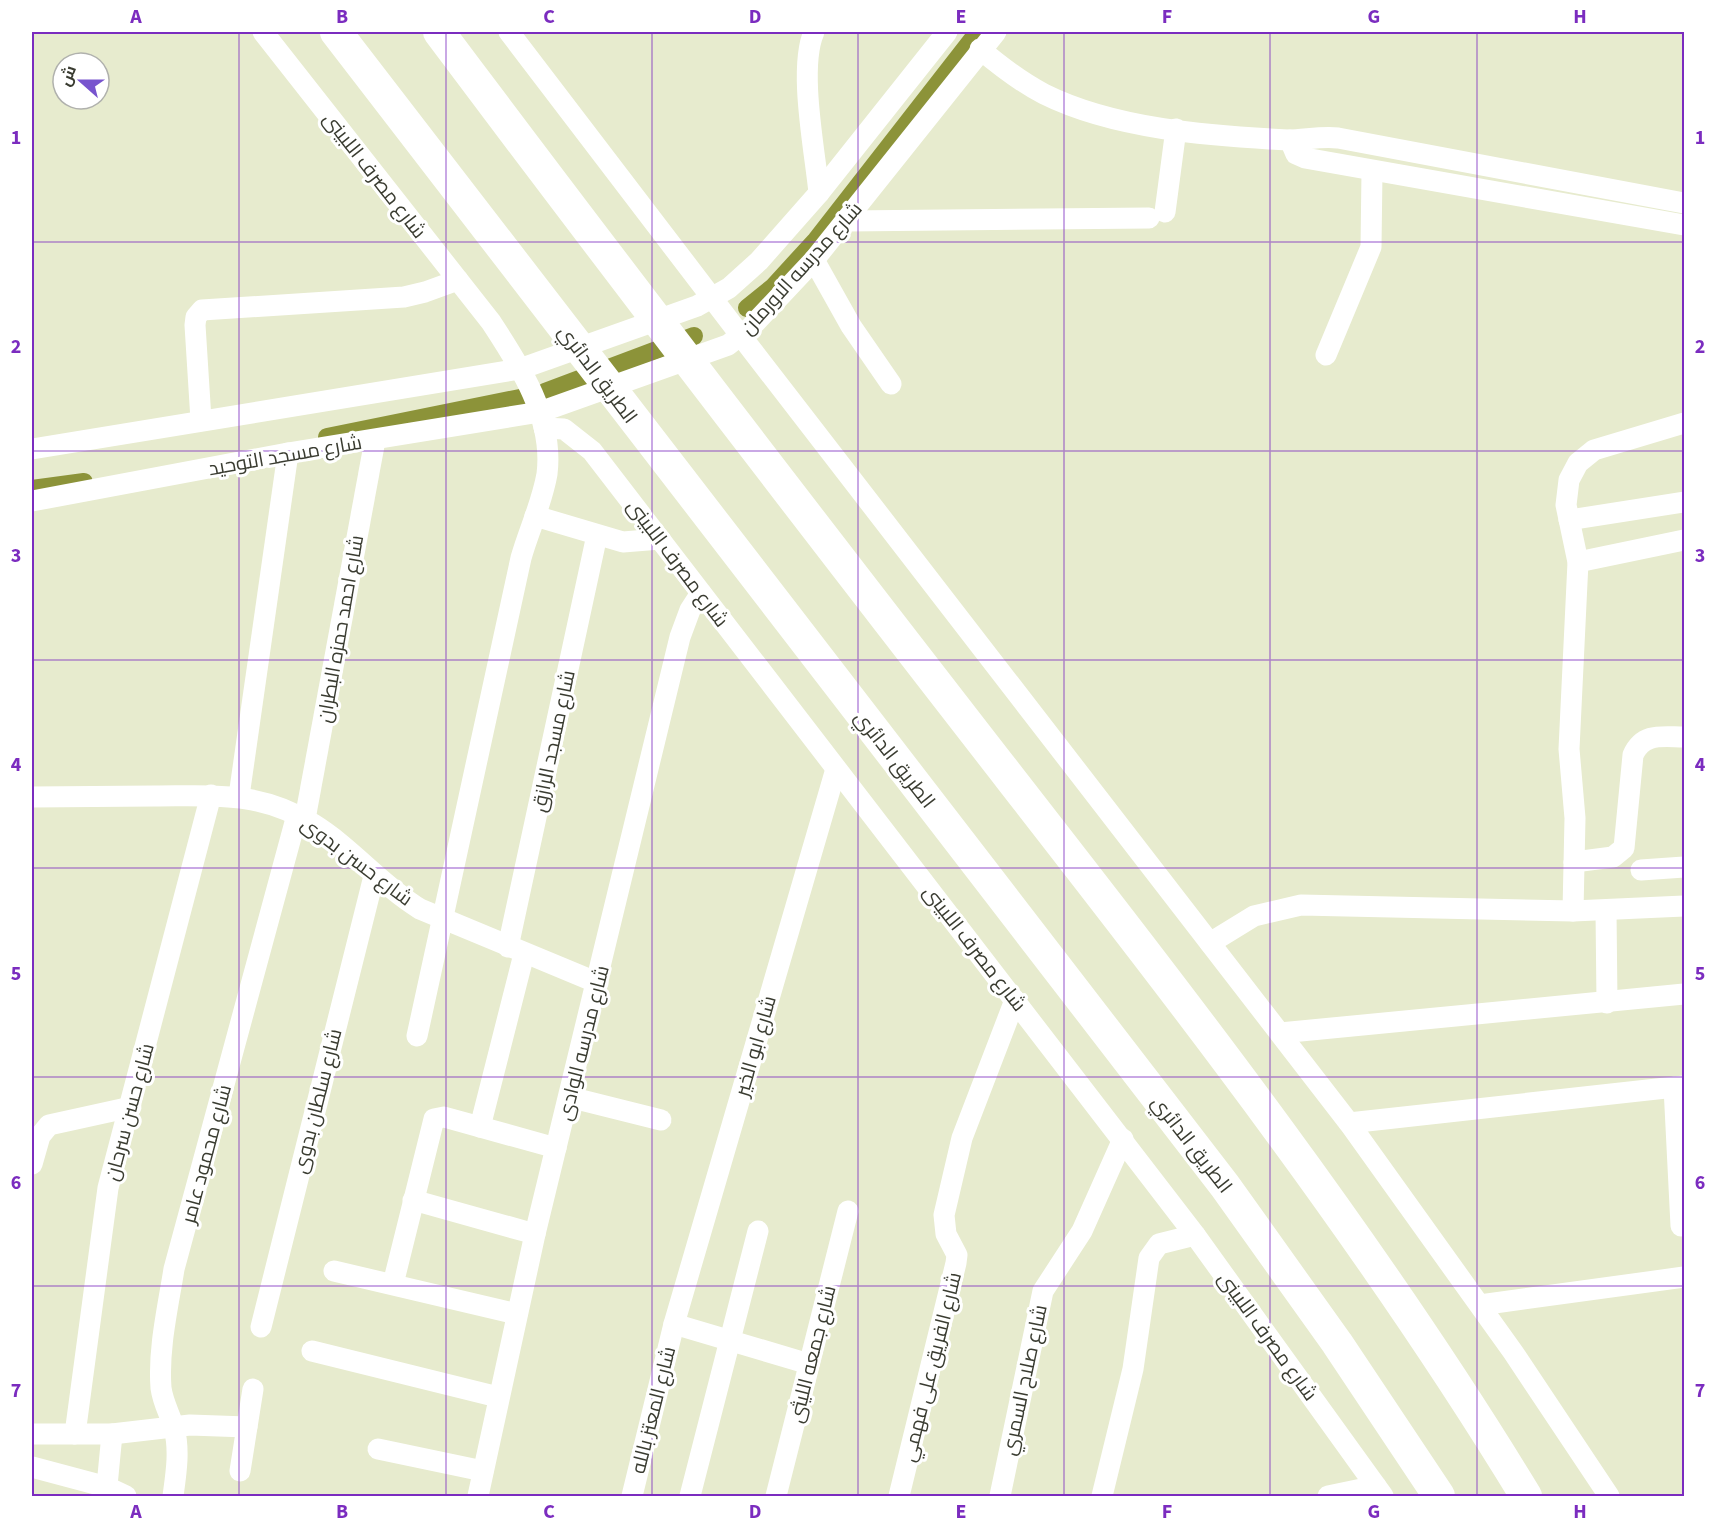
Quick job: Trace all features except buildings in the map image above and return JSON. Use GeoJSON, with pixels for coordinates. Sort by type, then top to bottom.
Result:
{"type":"FeatureCollection","features":[{"type":"Feature","properties":{"kind":"highway","name":"الطريق الدائري"},"geometry":{"type":"LineString","coordinates":[[336,32],[1225,1186],[1338,1343],[1439,1497]]}},
{"type":"Feature","properties":{"kind":"highway"},"geometry":{"type":"LineString","coordinates":[[439,32],[620,274],[1088,878],[1301,1161],[1408,1312],[1526,1497]]}},
{"type":"Feature","properties":{"kind":"street","name":"شارع مصرف اللبينى"},"geometry":{"type":"LineString","coordinates":[[263,32],[491,322],[520,369],[542,420],[564,429],[584,442],[660,538],[1123,1139],[1379,1491]]}},
{"type":"Feature","properties":{"kind":"street"},"geometry":{"type":"LineString","coordinates":[[509,32],[712,299],[1349,1123],[1480,1305],[1609,1497]]}},
{"type":"Feature","properties":{"kind":"street"},"geometry":{"type":"LineString","coordinates":[[814,32],[808,45],[807,68],[819,193]]}},
{"type":"Feature","properties":{"kind":"street","name":"شارع مدرسه الاورمان"},"geometry":{"type":"LineString","coordinates":[[520,369],[712,299],[729,288],[759,261],[819,193],[947,32]]}},
{"type":"Feature","properties":{"kind":"street","name":"شارع مدرسه الاورمان"},"geometry":{"type":"LineString","coordinates":[[542,420],[715,351],[741,336],[814,260],[847,221],[980,49],[996,32]]}},
{"type":"Feature","properties":{"kind":"street"},"geometry":{"type":"LineString","coordinates":[[980,49],[1021,81],[1067,104],[1117,118],[1176,129],[1290,140],[1338,138],[1684,203]]}},
{"type":"Feature","properties":{"kind":"street"},"geometry":{"type":"LineString","coordinates":[[847,221],[1157,215],[1176,129]]}},
{"type":"Feature","properties":{"kind":"street"},"geometry":{"type":"LineString","coordinates":[[1290,140],[1292,150],[1300,157],[1371,172],[1684,225]]}},
{"type":"Feature","properties":{"kind":"street"},"geometry":{"type":"LineString","coordinates":[[1326,355],[1371,247],[1373,222],[1371,172]]}},
{"type":"Feature","properties":{"kind":"street"},"geometry":{"type":"LineString","coordinates":[[814,260],[851,326],[891,384]]}},
{"type":"Feature","properties":{"kind":"street"},"geometry":{"type":"LineString","coordinates":[[201,420],[195,325],[196,317],[202,310],[404,297],[458,280]]}},
{"type":"Feature","properties":{"kind":"street"},"geometry":{"type":"LineString","coordinates":[[32,449],[520,369]]}},
{"type":"Feature","properties":{"kind":"street"},"geometry":{"type":"LineString","coordinates":[[417,1036],[521,558],[546,475],[548,448],[542,420]]}},
{"type":"Feature","properties":{"kind":"street","name":"شارع مسجد التوحيد"},"geometry":{"type":"LineString","coordinates":[[32,501],[288,453],[542,420]]}},
{"type":"Feature","properties":{"kind":"street"},"geometry":{"type":"LineString","coordinates":[[1573,911],[1575,818],[1569,749],[1578,562],[1566,505],[1569,480],[1578,463],[1594,450],[1684,423]]}},
{"type":"Feature","properties":{"kind":"street","name":"شارع احمد حمزه البطران"},"geometry":{"type":"LineString","coordinates":[[301,817],[375,440]]}},
{"type":"Feature","properties":{"kind":"street"},"geometry":{"type":"LineString","coordinates":[[239,796],[288,453]]}},
{"type":"Feature","properties":{"kind":"street"},"geometry":{"type":"LineString","coordinates":[[1569,520],[1684,502]]}},
{"type":"Feature","properties":{"kind":"street"},"geometry":{"type":"LineString","coordinates":[[535,516],[597,535],[630,542],[660,538]]}},
{"type":"Feature","properties":{"kind":"street","name":"شارع مسجد الرازق"},"geometry":{"type":"LineString","coordinates":[[480,1127],[597,535]]}},
{"type":"Feature","properties":{"kind":"street"},"geometry":{"type":"LineString","coordinates":[[1578,562],[1684,540]]}},
{"type":"Feature","properties":{"kind":"street","name":"شارع مدرسه الوادى"},"geometry":{"type":"LineString","coordinates":[[478,1497],[517,1314],[680,637],[690,610],[701,593]]}},
{"type":"Feature","properties":{"kind":"street"},"geometry":{"type":"LineString","coordinates":[[1574,862],[1613,857],[1624,848],[1633,755],[1637,746],[1651,737],[1684,737]]}},
{"type":"Feature","properties":{"kind":"street","name":"شارع ابو الخير"},"geometry":{"type":"LineString","coordinates":[[674,1324],[836,769]]}},
{"type":"Feature","properties":{"kind":"street","name":"شارع حسن بدوى"},"geometry":{"type":"LineString","coordinates":[[32,797],[211,795],[239,796],[259,800],[301,817],[334,839],[399,896],[444,919],[598,983]]}},
{"type":"Feature","properties":{"kind":"street","name":"شارع حسن سرحان"},"geometry":{"type":"LineString","coordinates":[[75,1434],[108,1188],[211,795]]}},
{"type":"Feature","properties":{"kind":"street","name":"شارع محمود عامر"},"geometry":{"type":"LineString","coordinates":[[173,1497],[177,1451],[174,1428],[165,1408],[161,1387],[163,1338],[174,1269],[301,817]]}},
{"type":"Feature","properties":{"kind":"street"},"geometry":{"type":"LineString","coordinates":[[1641,870],[1684,867]]}},
{"type":"Feature","properties":{"kind":"street","name":"شارع سلطان بدوى"},"geometry":{"type":"LineString","coordinates":[[261,1327],[374,876]]}},
{"type":"Feature","properties":{"kind":"street"},"geometry":{"type":"LineString","coordinates":[[1210,943],[1254,916],[1301,906],[1573,911],[1684,906]]}},
{"type":"Feature","properties":{"kind":"street"},"geometry":{"type":"LineString","coordinates":[[1606,911],[1607,1003]]}},
{"type":"Feature","properties":{"kind":"street"},"geometry":{"type":"LineString","coordinates":[[1280,1033],[1684,994]]}},
{"type":"Feature","properties":{"kind":"street","name":"شارع الفريق على فهمي"},"geometry":{"type":"LineString","coordinates":[[899,1497],[956,1263],[957,1255],[946,1234],[944,1215],[962,1138],[1015,1000]]}},
{"type":"Feature","properties":{"kind":"street"},"geometry":{"type":"LineString","coordinates":[[1349,1123],[1679,1086],[1681,1226]]}},
{"type":"Feature","properties":{"kind":"street"},"geometry":{"type":"LineString","coordinates":[[569,1097],[661,1120]]}},
{"type":"Feature","properties":{"kind":"street"},"geometry":{"type":"LineString","coordinates":[[32,1158],[40,1136],[49,1125],[131,1107]]}},
{"type":"Feature","properties":{"kind":"street"},"geometry":{"type":"LineString","coordinates":[[393,1284],[434,1119],[444,1117],[556,1148]]}},
{"type":"Feature","properties":{"kind":"street","name":"شارع صلاح السمري"},"geometry":{"type":"LineString","coordinates":[[1000,1497],[1043,1291],[1082,1231],[1123,1139]]}},
{"type":"Feature","properties":{"kind":"street"},"geometry":{"type":"LineString","coordinates":[[413,1200],[536,1234]]}},
{"type":"Feature","properties":{"kind":"street","name":"شارع جمعه الليثى"},"geometry":{"type":"LineString","coordinates":[[776,1497],[848,1212]]}},
{"type":"Feature","properties":{"kind":"street"},"geometry":{"type":"LineString","coordinates":[[690,1497],[758,1231]]}},
{"type":"Feature","properties":{"kind":"street"},"geometry":{"type":"LineString","coordinates":[[1102,1497],[1133,1369],[1149,1258],[1159,1244],[1195,1235]]}},
{"type":"Feature","properties":{"kind":"street"},"geometry":{"type":"LineString","coordinates":[[334,1271],[517,1314]]}},
{"type":"Feature","properties":{"kind":"street"},"geometry":{"type":"LineString","coordinates":[[1480,1305],[1684,1277]]}},
{"type":"Feature","properties":{"kind":"street"},"geometry":{"type":"LineString","coordinates":[[674,1324],[809,1364]]}},
{"type":"Feature","properties":{"kind":"street","name":"شارع المعتز بالله"},"geometry":{"type":"LineString","coordinates":[[632,1497],[674,1324]]}},
{"type":"Feature","properties":{"kind":"street"},"geometry":{"type":"LineString","coordinates":[[312,1351],[498,1398]]}},
{"type":"Feature","properties":{"kind":"street"},"geometry":{"type":"LineString","coordinates":[[240,1471],[253,1389]]}},
{"type":"Feature","properties":{"kind":"street"},"geometry":{"type":"LineString","coordinates":[[32,1434],[112,1434],[190,1425],[247,1427]]}},
{"type":"Feature","properties":{"kind":"street"},"geometry":{"type":"LineString","coordinates":[[32,1467],[113,1494],[112,1434]]}},
{"type":"Feature","properties":{"kind":"street"},"geometry":{"type":"LineString","coordinates":[[378,1449],[483,1471]]}},
{"type":"Feature","properties":{"kind":"street"},"geometry":{"type":"LineString","coordinates":[[1328,1497],[1379,1491]]}},
{"type":"Feature","properties":{"kind":"waterway"},"geometry":{"type":"LineString","coordinates":[[747,308],[773,287],[816,240],[978,32]]}},
{"type":"Feature","properties":{"kind":"waterway"},"geometry":{"type":"LineString","coordinates":[[545,392],[694,336]]}},
{"type":"Feature","properties":{"kind":"waterway"},"geometry":{"type":"LineString","coordinates":[[327,437],[525,397]]}},
{"type":"Feature","properties":{"kind":"waterway"},"geometry":{"type":"LineString","coordinates":[[32,489],[84,482]]}}]}
